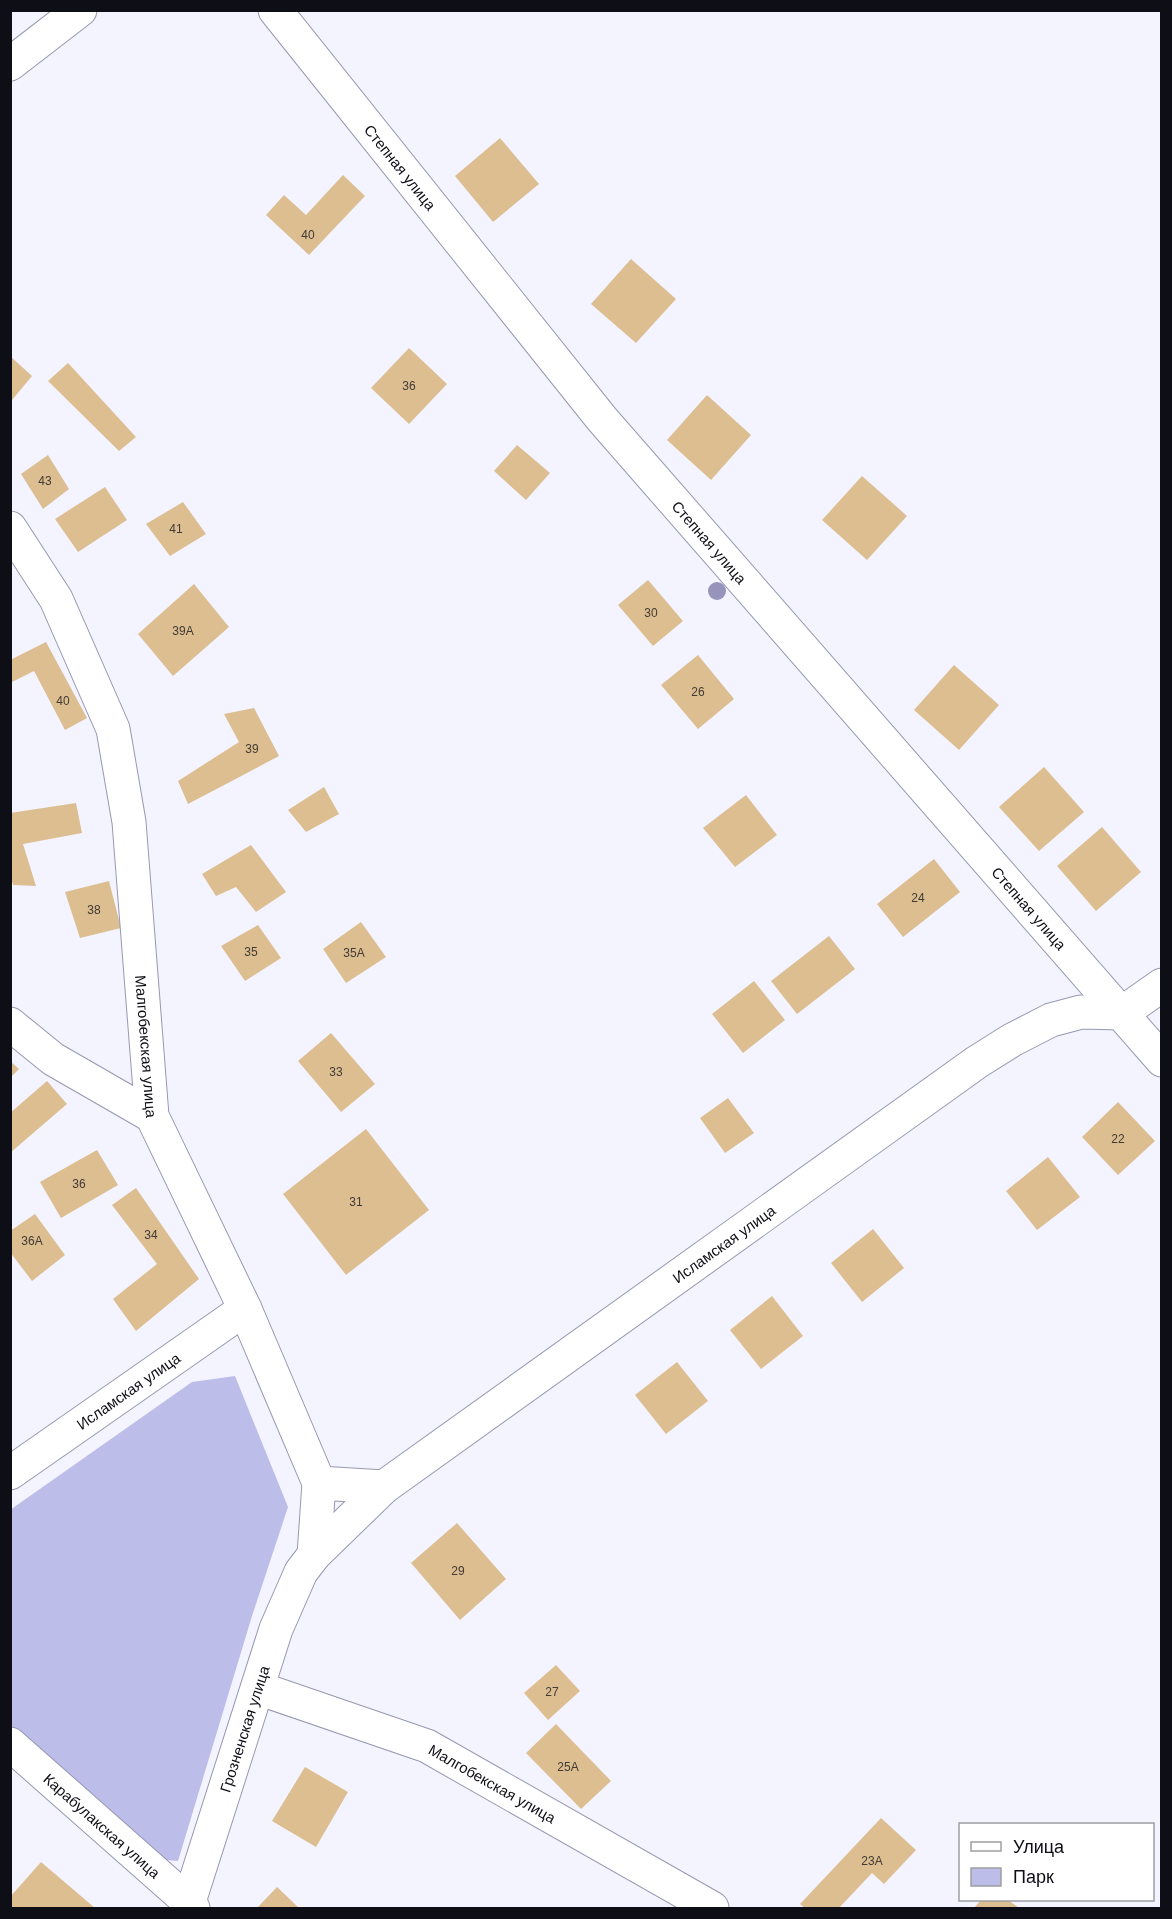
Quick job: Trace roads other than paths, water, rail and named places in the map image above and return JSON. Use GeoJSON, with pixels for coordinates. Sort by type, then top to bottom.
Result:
{"type":"FeatureCollection","features":[{"type":"Feature","properties":{"kind":"street"},"geometry":{"type":"LineString","coordinates":[[10,64],[80,10]]}},
{"type":"Feature","properties":{"kind":"street","name":"Степная улица"},"geometry":{"type":"LineString","coordinates":[[274,10],[602,419],[1161,1060]]}},
{"type":"Feature","properties":{"kind":"street","name":"Малгобекская улица"},"geometry":{"type":"LineString","coordinates":[[10,528],[56,599],[113,729],[129,822],[152,1116],[245,1309],[319,1483],[314,1555]]}},
{"type":"Feature","properties":{"kind":"street"},"geometry":{"type":"LineString","coordinates":[[1122,1013],[1161,985]]}},
{"type":"Feature","properties":{"kind":"street","name":"Исламская улица"},"geometry":{"type":"LineString","coordinates":[[314,1555],[384,1487],[977,1062],[1012,1040],[1051,1020],[1080,1012],[1122,1013]]}},
{"type":"Feature","properties":{"kind":"street"},"geometry":{"type":"LineString","coordinates":[[10,1024],[53,1059],[152,1116]]}},
{"type":"Feature","properties":{"kind":"street","name":"Исламская улица"},"geometry":{"type":"LineString","coordinates":[[10,1473],[245,1309]]}},
{"type":"Feature","properties":{"kind":"street"},"geometry":{"type":"LineString","coordinates":[[319,1483],[384,1487]]}},
{"type":"Feature","properties":{"kind":"street","name":"Грозненская улица"},"geometry":{"type":"LineString","coordinates":[[190,1907],[276,1629],[301,1572],[314,1555]]}},
{"type":"Feature","properties":{"kind":"street","name":"Малгобекская улица"},"geometry":{"type":"LineString","coordinates":[[258,1688],[427,1746],[712,1908]]}},
{"type":"Feature","properties":{"kind":"street","name":"Карабулакская улица"},"geometry":{"type":"LineString","coordinates":[[10,1744],[190,1907]]}}]}
